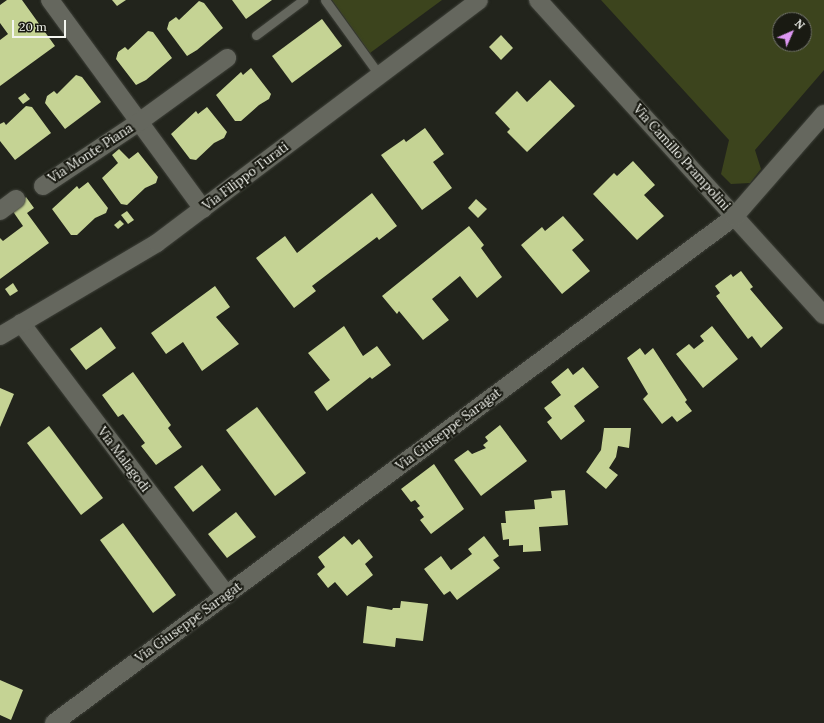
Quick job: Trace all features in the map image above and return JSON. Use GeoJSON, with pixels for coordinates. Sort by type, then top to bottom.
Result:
{"type":"FeatureCollection","features":[{"type":"Feature","properties":{"kind":"street","name":"Via Monte Piana"},"geometry":{"type":"LineString","coordinates":[[50,0],[203,209]]}},
{"type":"Feature","properties":{"kind":"street","name":"Via Filippo Turati"},"geometry":{"type":"LineString","coordinates":[[0,336],[133,258],[203,209],[479,0]]}},
{"type":"Feature","properties":{"kind":"street","name":"Via Camillo Prampolini"},"geometry":{"type":"LineString","coordinates":[[538,0],[824,315]]}},
{"type":"Feature","properties":{"kind":"street","name":"Via Monte Piana"},"geometry":{"type":"LineString","coordinates":[[43,186],[139,122],[227,58]]}},
{"type":"Feature","properties":{"kind":"street","name":"Via Giuseppe Saragat"},"geometry":{"type":"LineString","coordinates":[[54,723],[734,217],[824,114]]}},
{"type":"Feature","properties":{"kind":"street"},"geometry":{"type":"LineString","coordinates":[[0,211],[16,199]]}},
{"type":"Feature","properties":{"kind":"street","name":"Via Malagodi"},"geometry":{"type":"LineString","coordinates":[[21,323],[226,596]]}},
{"type":"Feature","properties":{"kind":"lane"},"geometry":{"type":"LineString","coordinates":[[256,35],[303,0]]}},
{"type":"Feature","properties":{"kind":"lane"},"geometry":{"type":"LineString","coordinates":[[325,0],[380,76]]}},
{"type":"Feature","properties":{"kind":"green space"},"geometry":{"type":"Polygon","coordinates":[[[332,0],[442,0],[370,53],[332,0]]]}},
{"type":"Feature","properties":{"kind":"green space"},"geometry":{"type":"Polygon","coordinates":[[[601,0],[824,0],[824,70],[755,150],[761,169],[750,183],[731,184],[721,174],[729,140],[601,0]]]}},
{"type":"Feature","properties":{"kind":"building"},"geometry":{"type":"Polygon","coordinates":[[[7,0],[22,0],[55,46],[0,86],[0,40],[8,34],[0,23],[0,5],[7,0]]]}},
{"type":"Feature","properties":{"kind":"building"},"geometry":{"type":"Polygon","coordinates":[[[112,0],[126,0],[117,6],[112,0]]]}},
{"type":"Feature","properties":{"kind":"building"},"geometry":{"type":"Polygon","coordinates":[[[232,0],[272,0],[246,19],[232,0]]]}},
{"type":"Feature","properties":{"kind":"building"},"geometry":{"type":"Polygon","coordinates":[[[199,1],[204,3],[223,28],[197,50],[187,56],[167,29],[169,22],[176,17],[179,20],[199,1]]]}},
{"type":"Feature","properties":{"kind":"building"},"geometry":{"type":"Polygon","coordinates":[[[322,19],[342,46],[292,83],[272,56],[322,19]]]}},
{"type":"Feature","properties":{"kind":"building"},"geometry":{"type":"Polygon","coordinates":[[[148,31],[153,32],[172,58],[146,80],[136,85],[116,59],[118,52],[125,47],[128,50],[148,31]]]}},
{"type":"Feature","properties":{"kind":"building"},"geometry":{"type":"Polygon","coordinates":[[[501,35],[513,48],[501,60],[489,47],[501,35]]]}},
{"type":"Feature","properties":{"kind":"building"},"geometry":{"type":"Polygon","coordinates":[[[251,68],[271,94],[269,99],[259,105],[241,121],[235,121],[216,95],[241,72],[243,75],[251,68]]]}},
{"type":"Feature","properties":{"kind":"building"},"geometry":{"type":"Polygon","coordinates":[[[76,75],[82,77],[101,102],[65,129],[45,103],[47,96],[54,91],[57,94],[76,75]]]}},
{"type":"Feature","properties":{"kind":"building"},"geometry":{"type":"Polygon","coordinates":[[[550,80],[575,106],[527,152],[507,132],[510,129],[495,113],[517,91],[527,102],[550,80]]]}},
{"type":"Feature","properties":{"kind":"building"},"geometry":{"type":"Polygon","coordinates":[[[25,93],[30,99],[23,104],[18,98],[25,93]]]}},
{"type":"Feature","properties":{"kind":"building"},"geometry":{"type":"Polygon","coordinates":[[[26,106],[32,107],[51,133],[15,160],[0,141],[0,124],[4,122],[6,125],[26,106]]]}},
{"type":"Feature","properties":{"kind":"building"},"geometry":{"type":"Polygon","coordinates":[[[207,107],[227,132],[224,138],[214,143],[196,160],[190,159],[171,134],[196,111],[198,114],[207,107]]]}},
{"type":"Feature","properties":{"kind":"building"},"geometry":{"type":"Polygon","coordinates":[[[425,128],[444,154],[433,162],[452,188],[422,210],[381,155],[404,139],[406,142],[425,128]]]}},
{"type":"Feature","properties":{"kind":"building"},"geometry":{"type":"Polygon","coordinates":[[[119,149],[129,159],[138,152],[158,177],[156,183],[145,188],[127,205],[121,204],[102,178],[118,163],[112,155],[119,149]]]}},
{"type":"Feature","properties":{"kind":"building"},"geometry":{"type":"Polygon","coordinates":[[[633,161],[655,185],[644,195],[664,216],[637,240],[593,194],[614,173],[617,176],[633,161]]]}},
{"type":"Feature","properties":{"kind":"building"},"geometry":{"type":"Polygon","coordinates":[[[88,182],[108,208],[106,213],[95,218],[77,235],[71,235],[52,209],[77,186],[79,189],[88,182]]]}},
{"type":"Feature","properties":{"kind":"building"},"geometry":{"type":"Polygon","coordinates":[[[372,193],[397,226],[379,240],[377,237],[312,286],[316,291],[294,308],[256,258],[285,236],[297,253],[372,193]]]}},
{"type":"Feature","properties":{"kind":"building"},"geometry":{"type":"Polygon","coordinates":[[[26,197],[34,208],[27,213],[49,243],[0,279],[0,238],[3,241],[23,226],[12,210],[26,197]]]}},
{"type":"Feature","properties":{"kind":"building"},"geometry":{"type":"Polygon","coordinates":[[[476,199],[487,209],[478,218],[468,208],[476,199]]]}},
{"type":"Feature","properties":{"kind":"building"},"geometry":{"type":"Polygon","coordinates":[[[127,211],[134,220],[128,224],[121,215],[127,211]]]}},
{"type":"Feature","properties":{"kind":"building"},"geometry":{"type":"Polygon","coordinates":[[[563,216],[584,240],[572,250],[590,271],[562,294],[521,245],[542,227],[545,231],[563,216]]]}},
{"type":"Feature","properties":{"kind":"building"},"geometry":{"type":"Polygon","coordinates":[[[120,220],[124,224],[118,229],[114,225],[120,220]]]}},
{"type":"Feature","properties":{"kind":"building"},"geometry":{"type":"Polygon","coordinates":[[[469,226],[484,245],[481,248],[502,277],[477,298],[460,276],[432,299],[449,320],[423,340],[399,311],[397,314],[382,296],[469,226]]]}},
{"type":"Feature","properties":{"kind":"building"},"geometry":{"type":"Polygon","coordinates":[[[741,271],[753,287],[750,289],[783,328],[761,348],[752,336],[748,339],[716,296],[720,293],[715,286],[731,274],[733,277],[741,271]]]}},
{"type":"Feature","properties":{"kind":"building"},"geometry":{"type":"Polygon","coordinates":[[[13,283],[18,291],[10,296],[5,289],[13,283]]]}},
{"type":"Feature","properties":{"kind":"building"},"geometry":{"type":"Polygon","coordinates":[[[215,286],[230,307],[216,317],[239,344],[202,371],[183,342],[166,354],[151,333],[215,286]]]}},
{"type":"Feature","properties":{"kind":"building"},"geometry":{"type":"Polygon","coordinates":[[[344,326],[363,356],[377,346],[391,365],[372,379],[370,377],[327,411],[314,392],[330,380],[308,353],[344,326]]]}},
{"type":"Feature","properties":{"kind":"building"},"geometry":{"type":"Polygon","coordinates":[[[712,326],[738,359],[703,388],[676,354],[689,344],[694,349],[704,341],[700,336],[712,326]]]}},
{"type":"Feature","properties":{"kind":"building"},"geometry":{"type":"Polygon","coordinates":[[[101,327],[116,348],[86,370],[70,349],[101,327]]]}},
{"type":"Feature","properties":{"kind":"building"},"geometry":{"type":"Polygon","coordinates":[[[640,348],[645,355],[653,348],[687,400],[685,402],[692,411],[677,422],[672,416],[662,424],[643,399],[648,394],[627,358],[640,348]]]}},
{"type":"Feature","properties":{"kind":"building"},"geometry":{"type":"Polygon","coordinates":[[[583,367],[599,387],[574,406],[585,421],[561,440],[547,422],[552,418],[544,408],[561,395],[551,382],[568,368],[573,375],[583,367]]]}},
{"type":"Feature","properties":{"kind":"building"},"geometry":{"type":"Polygon","coordinates":[[[133,372],[171,425],[168,428],[182,447],[156,465],[141,446],[145,443],[123,414],[118,417],[102,395],[133,372]]]}},
{"type":"Feature","properties":{"kind":"building"},"geometry":{"type":"Polygon","coordinates":[[[0,388],[14,394],[0,427],[0,388]]]}},
{"type":"Feature","properties":{"kind":"building"},"geometry":{"type":"Polygon","coordinates":[[[257,407],[306,473],[275,496],[226,430],[257,407]]]}},
{"type":"Feature","properties":{"kind":"building"},"geometry":{"type":"Polygon","coordinates":[[[500,425],[527,461],[481,496],[454,460],[468,450],[472,454],[486,448],[483,445],[488,441],[485,437],[500,425]]]}},
{"type":"Feature","properties":{"kind":"building"},"geometry":{"type":"Polygon","coordinates":[[[49,426],[103,498],[81,515],[27,443],[49,426]]]}},
{"type":"Feature","properties":{"kind":"building"},"geometry":{"type":"Polygon","coordinates":[[[604,428],[631,428],[629,448],[618,446],[616,457],[609,468],[618,475],[606,489],[586,472],[601,450],[604,428]]]}},
{"type":"Feature","properties":{"kind":"building"},"geometry":{"type":"Polygon","coordinates":[[[434,464],[464,509],[431,534],[420,520],[424,517],[417,508],[420,506],[415,500],[411,502],[401,489],[434,464]]]}},
{"type":"Feature","properties":{"kind":"building"},"geometry":{"type":"Polygon","coordinates":[[[202,465],[221,490],[193,512],[174,487],[202,465]]]}},
{"type":"Feature","properties":{"kind":"building"},"geometry":{"type":"Polygon","coordinates":[[[565,490],[568,525],[539,527],[541,551],[523,552],[523,545],[509,546],[509,539],[503,540],[501,523],[506,523],[505,511],[535,509],[534,500],[552,498],[551,491],[565,490]]]}},
{"type":"Feature","properties":{"kind":"building"},"geometry":{"type":"Polygon","coordinates":[[[236,512],[256,537],[227,558],[208,534],[236,512]]]}},
{"type":"Feature","properties":{"kind":"building"},"geometry":{"type":"Polygon","coordinates":[[[123,523],[176,595],[153,613],[100,540],[123,523]]]}},
{"type":"Feature","properties":{"kind":"building"},"geometry":{"type":"Polygon","coordinates":[[[344,536],[352,545],[359,539],[373,557],[365,564],[373,575],[347,596],[335,582],[328,588],[317,574],[325,567],[318,557],[344,536]]]}},
{"type":"Feature","properties":{"kind":"building"},"geometry":{"type":"Polygon","coordinates":[[[484,536],[499,556],[493,560],[500,568],[457,600],[450,591],[444,595],[424,569],[441,556],[451,570],[472,554],[468,549],[484,536]]]}},
{"type":"Feature","properties":{"kind":"building"},"geometry":{"type":"Polygon","coordinates":[[[401,601],[428,604],[423,641],[396,638],[395,647],[363,643],[367,606],[392,610],[393,608],[400,608],[401,601]]]}},
{"type":"Feature","properties":{"kind":"building"},"geometry":{"type":"Polygon","coordinates":[[[0,680],[23,690],[11,720],[0,715],[0,680]]]}}]}
